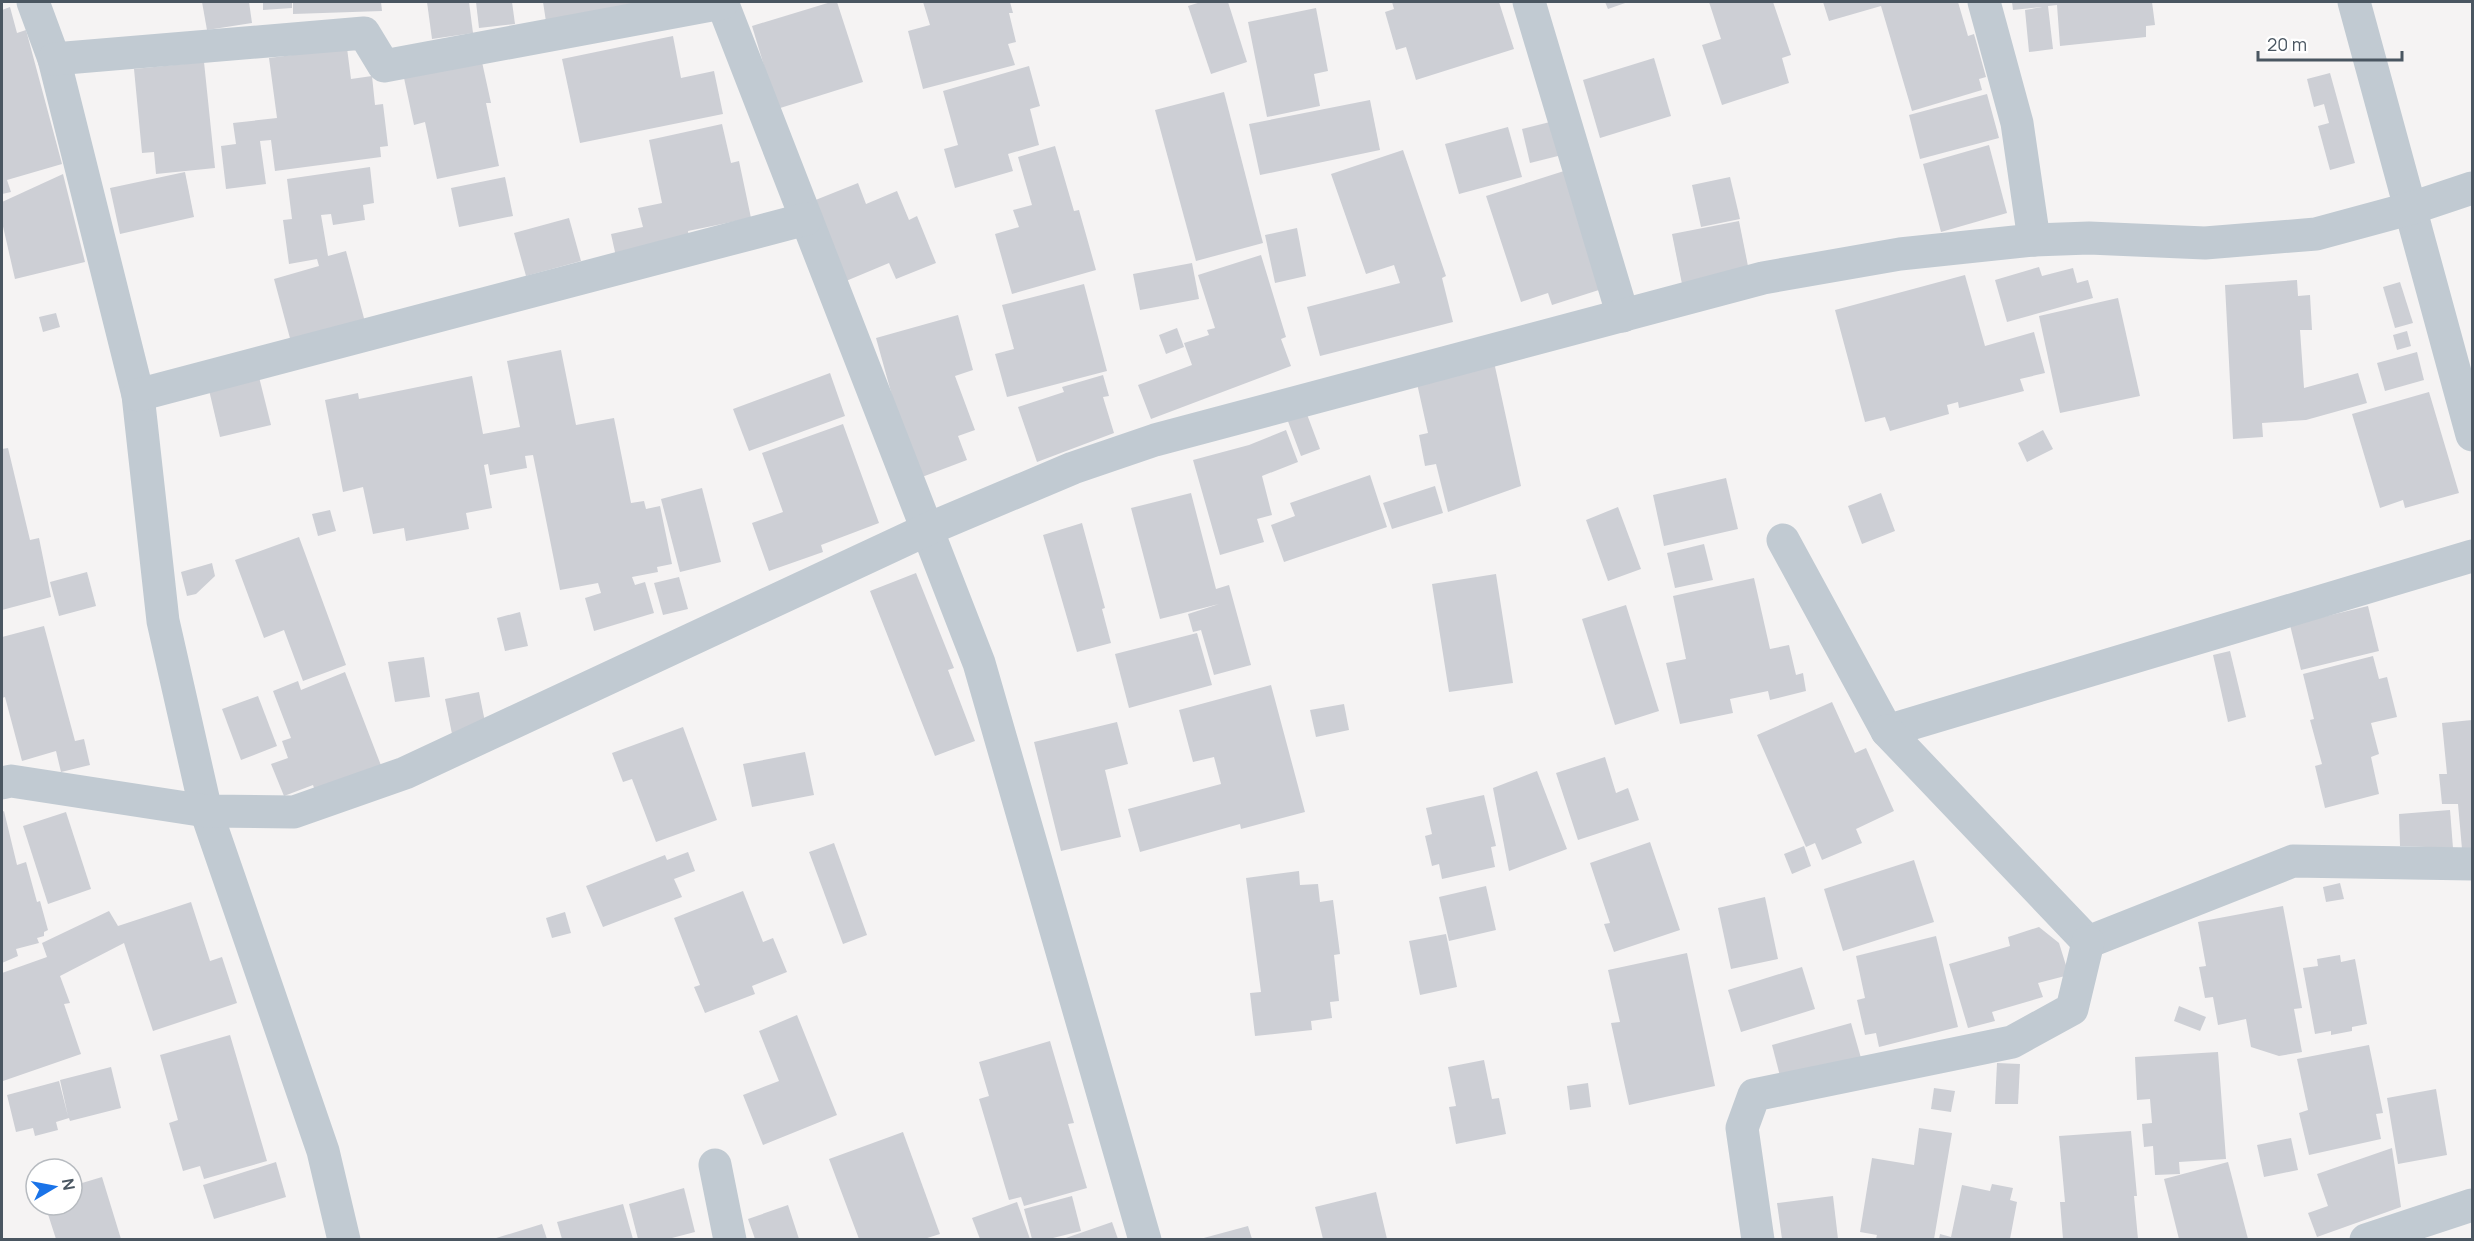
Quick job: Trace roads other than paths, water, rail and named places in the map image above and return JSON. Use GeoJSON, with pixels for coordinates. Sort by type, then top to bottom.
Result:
{"type":"FeatureCollection","features":[{"type":"Feature","properties":{"kind":"street"},"geometry":{"type":"LineString","coordinates":[[33,2],[54,59],[138,395],[162,621],[206,811],[323,1151],[344,1239]]}},
{"type":"Feature","properties":{"kind":"street"},"geometry":{"type":"LineString","coordinates":[[54,59],[364,33],[384,66],[722,2],[979,663],[1145,1239]]}},
{"type":"Feature","properties":{"kind":"street"},"geometry":{"type":"LineString","coordinates":[[1529,2],[1623,316]]}},
{"type":"Feature","properties":{"kind":"street"},"geometry":{"type":"LineString","coordinates":[[1984,2],[2017,123],[2034,240]]}},
{"type":"Feature","properties":{"kind":"street"},"geometry":{"type":"LineString","coordinates":[[2354,2],[2472,435]]}},
{"type":"Feature","properties":{"kind":"street"},"geometry":{"type":"LineString","coordinates":[[2,783],[11,781],[206,811],[294,812],[405,773],[926,530],[1074,468],[1155,440],[1763,278],[1900,254],[2034,240],[2089,238],[2216,243],[2316,234],[2412,208],[2472,188]]}},
{"type":"Feature","properties":{"kind":"street"},"geometry":{"type":"LineString","coordinates":[[138,395],[806,219]]}},
{"type":"Feature","properties":{"kind":"street"},"geometry":{"type":"LineString","coordinates":[[1783,540],[1887,731],[2088,942]]}},
{"type":"Feature","properties":{"kind":"street"},"geometry":{"type":"LineString","coordinates":[[1887,731],[2472,556]]}},
{"type":"Feature","properties":{"kind":"street"},"geometry":{"type":"LineString","coordinates":[[2088,942],[2293,861],[2472,864]]}},
{"type":"Feature","properties":{"kind":"street"},"geometry":{"type":"LineString","coordinates":[[1758,1239],[1742,1128],[1754,1095],[2012,1042],[2072,1009],[2088,942]]}},
{"type":"Feature","properties":{"kind":"street"},"geometry":{"type":"LineString","coordinates":[[715,1165],[730,1239]]}},
{"type":"Feature","properties":{"kind":"street"},"geometry":{"type":"LineString","coordinates":[[2366,1239],[2472,1205]]}}]}
